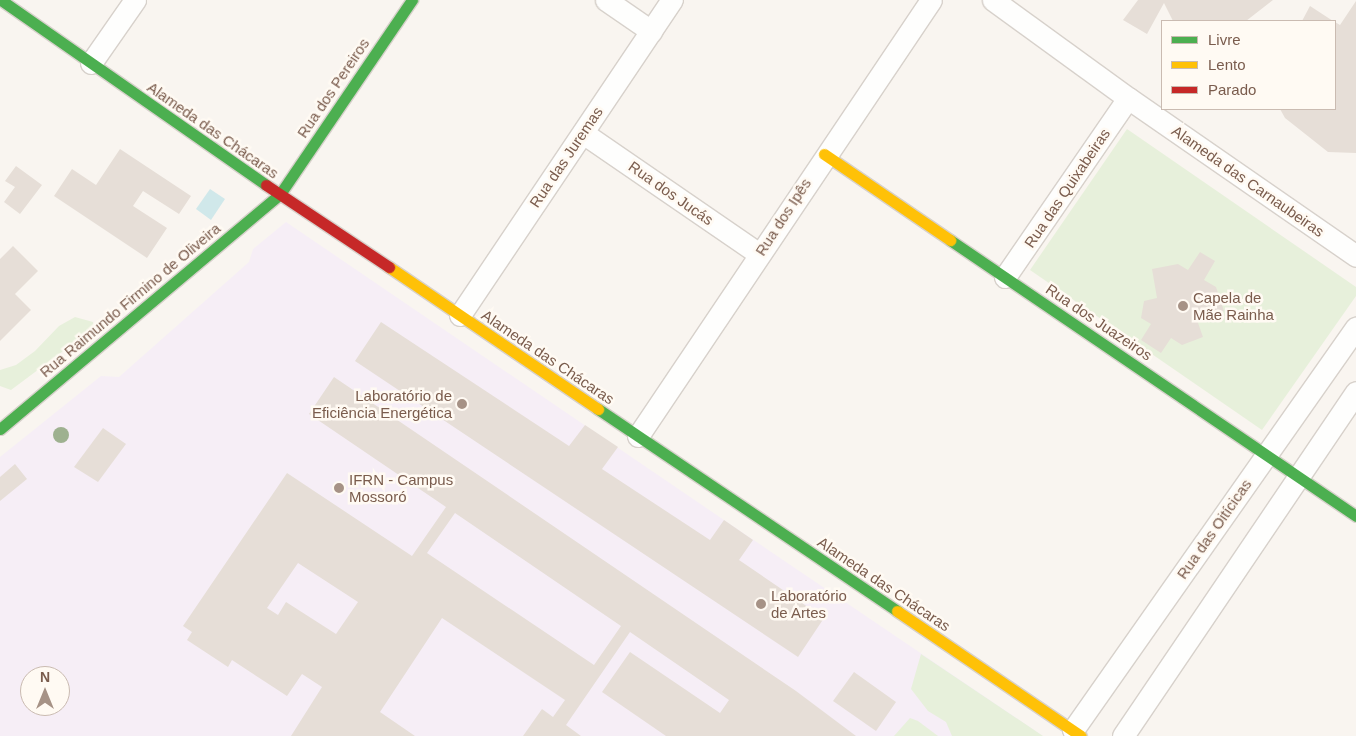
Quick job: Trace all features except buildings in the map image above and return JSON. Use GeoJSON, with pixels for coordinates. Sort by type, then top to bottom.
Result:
{"type":"FeatureCollection","features":[{"type":"Feature","properties":{"kind":"street","name":"Alameda das Chácaras"},"geometry":{"type":"LineString","coordinates":[[1,0],[280,194],[1077,733]]}},
{"type":"Feature","properties":{"kind":"street"},"geometry":{"type":"LineString","coordinates":[[91,63],[135,0]]}},
{"type":"Feature","properties":{"kind":"street","name":"Rua dos Pereiros"},"geometry":{"type":"LineString","coordinates":[[280,194],[412,0]]}},
{"type":"Feature","properties":{"kind":"street"},"geometry":{"type":"LineString","coordinates":[[606,0],[651,31]]}},
{"type":"Feature","properties":{"kind":"street","name":"Rua das Juremas"},"geometry":{"type":"LineString","coordinates":[[460,315],[672,0]]}},
{"type":"Feature","properties":{"kind":"street","name":"Rua dos Ipês"},"geometry":{"type":"LineString","coordinates":[[638,436],[824,154],[931,0]]}},
{"type":"Feature","properties":{"kind":"street","name":"Alameda das Carnaubeiras"},"geometry":{"type":"LineString","coordinates":[[993,0],[1128,98],[1356,256]]}},
{"type":"Feature","properties":{"kind":"street","name":"Rua das Quixabeiras"},"geometry":{"type":"LineString","coordinates":[[1005,277],[1128,98]]}},
{"type":"Feature","properties":{"kind":"street","name":"Rua dos Jucás"},"geometry":{"type":"LineString","coordinates":[[583,132],[759,254]]}},
{"type":"Feature","properties":{"kind":"street","name":"Rua dos Juazeiros"},"geometry":{"type":"LineString","coordinates":[[824,154],[1356,516]]}},
{"type":"Feature","properties":{"kind":"street","name":"Rua Raimundo Firmino de Oliveira"},"geometry":{"type":"LineString","coordinates":[[0,429],[280,194]]}},
{"type":"Feature","properties":{"kind":"street","name":"Rua das Oitícicas"},"geometry":{"type":"LineString","coordinates":[[1077,733],[1266,455],[1356,327]]}},
{"type":"Feature","properties":{"kind":"street"},"geometry":{"type":"LineString","coordinates":[[1124,736],[1356,392]]}},
{"type":"Feature","properties":{"kind":"shaded area","name":"IFRN - Campus Mossoró"},"geometry":{"type":"Polygon","coordinates":[[[286,222],[1043,736],[0,736],[0,457],[101,376],[119,377],[249,262],[253,249],[286,222]]]}},
{"type":"Feature","properties":{"kind":"green space"},"geometry":{"type":"Polygon","coordinates":[[[1127,129],[1356,287],[1356,296],[1262,430],[1030,270],[1127,129]]]}},
{"type":"Feature","properties":{"kind":"green space"},"geometry":{"type":"Polygon","coordinates":[[[75,317],[93,322],[94,328],[11,390],[0,386],[0,370],[16,365],[35,351],[59,326],[75,317]]]}},
{"type":"Feature","properties":{"kind":"green space"},"geometry":{"type":"Polygon","coordinates":[[[921,654],[1043,736],[952,736],[946,722],[928,711],[911,689],[921,654]]]}},
{"type":"Feature","properties":{"kind":"green space"},"geometry":{"type":"Polygon","coordinates":[[[910,718],[918,721],[938,736],[894,736],[910,718]]]}},
{"type":"Feature","properties":{"kind":"water"},"geometry":{"type":"Polygon","coordinates":[[[210,189],[225,199],[211,220],[196,209],[210,189]]]}},
{"type":"Feature","properties":{"kind":"traffic: fast"},"geometry":{"type":"LineString","coordinates":[[1,0],[266,185]]}},
{"type":"Feature","properties":{"kind":"traffic: fast"},"geometry":{"type":"LineString","coordinates":[[0,429],[280,194],[412,0]]}},
{"type":"Feature","properties":{"kind":"traffic: fast"},"geometry":{"type":"LineString","coordinates":[[950,240],[1356,516]]}},
{"type":"Feature","properties":{"kind":"traffic: fast"},"geometry":{"type":"LineString","coordinates":[[598,409],[897,611]]}},
{"type":"Feature","properties":{"kind":"traffic: slow"},"geometry":{"type":"LineString","coordinates":[[824,154],[950,240]]}},
{"type":"Feature","properties":{"kind":"traffic: slow"},"geometry":{"type":"LineString","coordinates":[[389,267],[598,409]]}},
{"type":"Feature","properties":{"kind":"traffic: slow"},"geometry":{"type":"LineString","coordinates":[[897,611],[1081,736]]}},
{"type":"Feature","properties":{"kind":"traffic: jam"},"geometry":{"type":"LineString","coordinates":[[266,185],[389,267]]}},
{"type":"Feature","properties":{"kind":"place","name":"Capela de Mãe Rainha"},"geometry":{"type":"Point","coordinates":[1183,306]}},
{"type":"Feature","properties":{"kind":"place","name":"Laboratório de Eficiência Energética"},"geometry":{"type":"Point","coordinates":[462,404]}},
{"type":"Feature","properties":{"kind":"place","name":"IFRN - Campus Mossoró"},"geometry":{"type":"Point","coordinates":[339,488]}},
{"type":"Feature","properties":{"kind":"place","name":"Laboratório de Artes"},"geometry":{"type":"Point","coordinates":[761,604]}}]}
